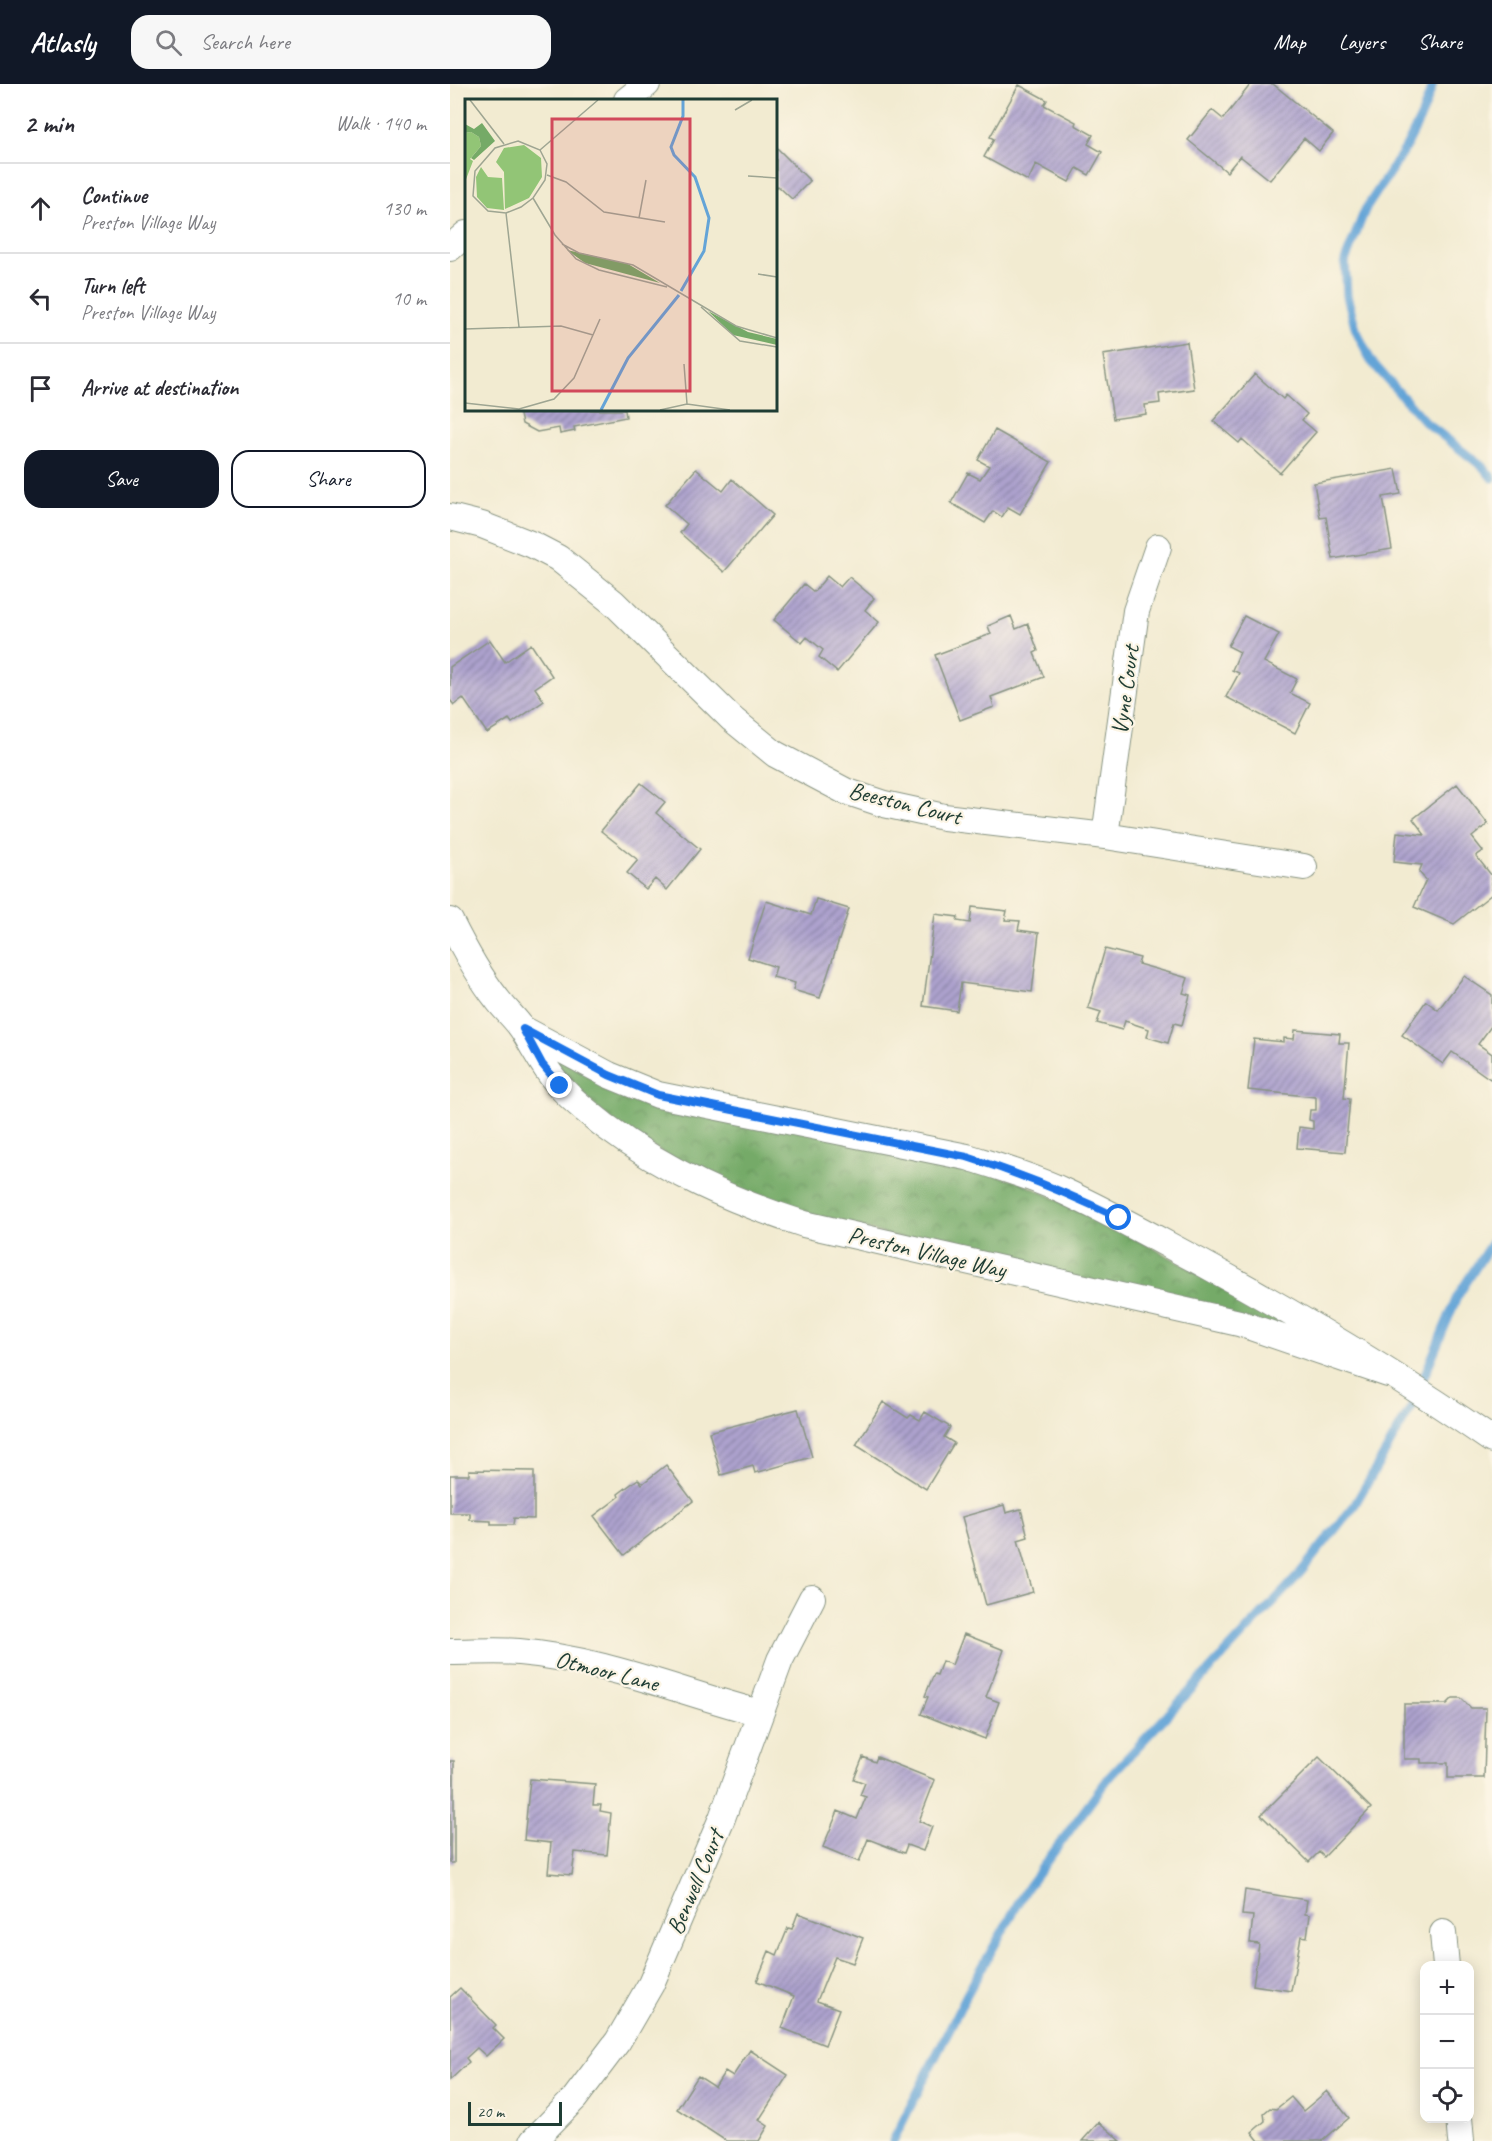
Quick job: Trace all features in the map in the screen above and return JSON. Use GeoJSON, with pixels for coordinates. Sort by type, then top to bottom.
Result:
{"type":"FeatureCollection","features":[{"type":"Feature","properties":{"kind":"street"},"geometry":{"type":"LineString","coordinates":[[628,99],[647,84]]}},
{"type":"Feature","properties":{"kind":"street"},"geometry":{"type":"LineString","coordinates":[[450,248],[465,235]]}},
{"type":"Feature","properties":{"kind":"street","name":"Beeston Court"},"geometry":{"type":"LineString","coordinates":[[450,517],[482,525],[533,545],[558,558],[614,603],[732,719],[775,754],[845,791],[884,804],[944,817],[1105,836],[1304,867]]}},
{"type":"Feature","properties":{"kind":"street","name":"Vyne Court"},"geometry":{"type":"LineString","coordinates":[[1105,836],[1136,611],[1158,547]]}},
{"type":"Feature","properties":{"kind":"street","name":"Preston Village Way"},"geometry":{"type":"LineString","coordinates":[[450,921],[470,961],[496,999],[523,1029],[542,1064],[560,1086],[586,1111],[629,1144],[682,1176],[720,1194],[804,1224],[1239,1323],[1388,1374]]}},
{"type":"Feature","properties":{"kind":"street","name":"Preston Village Way"},"geometry":{"type":"LineString","coordinates":[[523,1029],[609,1075],[658,1095],[967,1157],[1060,1190],[1119,1218],[1272,1301],[1438,1403],[1492,1440]]}},
{"type":"Feature","properties":{"kind":"street","name":"Benwell Court"},"geometry":{"type":"LineString","coordinates":[[533,2141],[575,2098],[618,2041],[651,1984],[722,1818],[780,1660],[812,1598]]}},
{"type":"Feature","properties":{"kind":"street","name":"Otmoor Lane"},"geometry":{"type":"LineString","coordinates":[[450,1653],[518,1652],[567,1659],[615,1670],[760,1713]]}},
{"type":"Feature","properties":{"kind":"street"},"geometry":{"type":"LineString","coordinates":[[1443,1933],[1446,1961]]}},
{"type":"Feature","properties":{"kind":"street"},"geometry":{"type":"LineString","coordinates":[[1459,2123],[1461,2141]]}},
{"type":"Feature","properties":{"kind":"green space"},"geometry":{"type":"Polygon","coordinates":[[[541,1049],[612,1087],[940,1159],[1020,1182],[1098,1218],[1337,1348],[785,1209],[700,1174],[620,1129],[561,1076],[541,1049]]]}},
{"type":"Feature","properties":{"kind":"building"},"geometry":{"type":"Polygon","coordinates":[[[1251,84],[1273,84],[1333,133],[1319,151],[1304,138],[1270,180],[1240,156],[1227,172],[1188,140],[1212,110],[1223,119],[1251,84]]]}},
{"type":"Feature","properties":{"kind":"building"},"geometry":{"type":"Polygon","coordinates":[[[1019,85],[1047,100],[1044,105],[1076,122],[1075,125],[1093,135],[1088,144],[1102,152],[1089,175],[1077,168],[1069,182],[1036,164],[1028,181],[984,157],[994,139],[990,137],[1019,85]]]}},
{"type":"Feature","properties":{"kind":"building"},"geometry":{"type":"Polygon","coordinates":[[[777,148],[810,181],[792,199],[778,186],[777,148]]]}},
{"type":"Feature","properties":{"kind":"building"},"geometry":{"type":"Polygon","coordinates":[[[1187,342],[1194,389],[1159,394],[1160,403],[1145,405],[1146,414],[1113,419],[1103,355],[1187,342]]]}},
{"type":"Feature","properties":{"kind":"building"},"geometry":{"type":"Polygon","coordinates":[[[1255,374],[1283,399],[1286,395],[1307,414],[1302,420],[1316,432],[1280,473],[1242,439],[1239,443],[1213,421],[1255,374]]]}},
{"type":"Feature","properties":{"kind":"building"},"geometry":{"type":"Polygon","coordinates":[[[519,411],[625,411],[626,417],[574,427],[575,431],[560,434],[559,428],[537,432],[522,424],[519,411]]]}},
{"type":"Feature","properties":{"kind":"building"},"geometry":{"type":"Polygon","coordinates":[[[995,430],[1051,462],[1020,514],[1008,507],[1002,517],[993,511],[985,523],[951,503],[968,473],[980,479],[989,466],[978,460],[995,430]]]}},
{"type":"Feature","properties":{"kind":"building"},"geometry":{"type":"Polygon","coordinates":[[[696,469],[723,491],[732,479],[773,515],[724,572],[680,533],[687,524],[665,505],[696,469]]]}},
{"type":"Feature","properties":{"kind":"building"},"geometry":{"type":"Polygon","coordinates":[[[1396,469],[1401,494],[1383,497],[1392,549],[1333,559],[1326,517],[1320,518],[1314,483],[1396,469]]]}},
{"type":"Feature","properties":{"kind":"building"},"geometry":{"type":"Polygon","coordinates":[[[827,576],[840,587],[849,577],[874,598],[865,610],[879,622],[837,672],[819,657],[823,650],[807,637],[802,643],[774,620],[804,584],[814,592],[827,576]]]}},
{"type":"Feature","properties":{"kind":"building"},"geometry":{"type":"Polygon","coordinates":[[[1011,616],[1016,629],[1028,624],[1038,651],[1034,653],[1044,677],[991,697],[994,707],[960,720],[935,655],[991,634],[988,626],[1011,616]]]}},
{"type":"Feature","properties":{"kind":"building"},"geometry":{"type":"Polygon","coordinates":[[[1244,616],[1279,634],[1264,662],[1297,679],[1290,693],[1310,703],[1295,733],[1226,697],[1239,673],[1232,670],[1240,652],[1228,646],[1244,616]]]}},
{"type":"Feature","properties":{"kind":"building"},"geometry":{"type":"Polygon","coordinates":[[[490,640],[505,662],[531,644],[552,676],[535,688],[544,701],[512,723],[509,719],[487,733],[463,698],[454,705],[450,700],[450,667],[490,640]]]}},
{"type":"Feature","properties":{"kind":"building"},"geometry":{"type":"Polygon","coordinates":[[[641,783],[665,802],[656,813],[700,849],[667,890],[655,879],[646,889],[627,873],[638,860],[601,831],[641,783]]]}},
{"type":"Feature","properties":{"kind":"building"},"geometry":{"type":"Polygon","coordinates":[[[1457,784],[1488,824],[1472,837],[1483,851],[1476,856],[1492,876],[1492,894],[1454,924],[1414,907],[1426,880],[1419,872],[1422,865],[1394,862],[1397,832],[1425,835],[1413,819],[1457,784]]]}},
{"type":"Feature","properties":{"kind":"building"},"geometry":{"type":"Polygon","coordinates":[[[816,899],[849,909],[820,998],[793,990],[795,983],[773,977],[776,967],[748,958],[766,901],[811,915],[816,899]]]}},
{"type":"Feature","properties":{"kind":"building"},"geometry":{"type":"Polygon","coordinates":[[[972,907],[1007,911],[1005,920],[1020,921],[1018,930],[1039,933],[1032,992],[961,983],[957,1011],[923,1006],[935,914],[958,917],[957,921],[970,923],[972,907]]]}},
{"type":"Feature","properties":{"kind":"building"},"geometry":{"type":"Polygon","coordinates":[[[1105,949],[1140,958],[1138,964],[1188,978],[1183,993],[1190,995],[1182,1025],[1174,1023],[1168,1043],[1147,1037],[1149,1029],[1125,1021],[1122,1030],[1097,1023],[1101,1012],[1088,1008],[1105,949]]]}},
{"type":"Feature","properties":{"kind":"building"},"geometry":{"type":"Polygon","coordinates":[[[1464,976],[1492,995],[1492,1025],[1478,1044],[1492,1054],[1490,1079],[1452,1052],[1443,1064],[1402,1035],[1426,1001],[1438,1010],[1464,976]]]}},
{"type":"Feature","properties":{"kind":"building"},"geometry":{"type":"Polygon","coordinates":[[[1295,1030],[1340,1034],[1339,1043],[1349,1043],[1344,1098],[1350,1099],[1345,1152],[1297,1148],[1299,1127],[1313,1129],[1313,1121],[1309,1120],[1310,1110],[1316,1110],[1316,1097],[1248,1090],[1254,1039],[1284,1042],[1284,1038],[1294,1039],[1295,1030]]]}},
{"type":"Feature","properties":{"kind":"building"},"geometry":{"type":"Polygon","coordinates":[[[883,1402],[908,1418],[911,1415],[920,1420],[925,1412],[950,1427],[944,1437],[954,1443],[926,1489],[856,1445],[883,1402]]]}},
{"type":"Feature","properties":{"kind":"building"},"geometry":{"type":"Polygon","coordinates":[[[798,1409],[812,1457],[755,1473],[753,1466],[721,1475],[709,1432],[798,1409]]]}},
{"type":"Feature","properties":{"kind":"building"},"geometry":{"type":"Polygon","coordinates":[[[666,1465],[693,1501],[624,1555],[594,1516],[638,1479],[642,1484],[666,1465]]]}},
{"type":"Feature","properties":{"kind":"building"},"geometry":{"type":"Polygon","coordinates":[[[469,1470],[534,1471],[534,1519],[514,1518],[513,1525],[491,1525],[491,1521],[470,1520],[470,1513],[450,1513],[450,1475],[469,1475],[469,1470]]]}},
{"type":"Feature","properties":{"kind":"building"},"geometry":{"type":"Polygon","coordinates":[[[1004,1505],[1006,1513],[1021,1509],[1028,1537],[1018,1540],[1033,1592],[986,1605],[962,1517],[1004,1505]]]}},
{"type":"Feature","properties":{"kind":"building"},"geometry":{"type":"Polygon","coordinates":[[[964,1634],[1004,1650],[986,1697],[999,1702],[985,1739],[921,1714],[934,1674],[937,1675],[942,1661],[952,1665],[964,1634]]]}},
{"type":"Feature","properties":{"kind":"building"},"geometry":{"type":"Polygon","coordinates":[[[1453,1698],[1461,1698],[1471,1708],[1486,1708],[1484,1778],[1448,1778],[1448,1763],[1421,1763],[1421,1759],[1404,1759],[1404,1704],[1447,1704],[1453,1698]]]}},
{"type":"Feature","properties":{"kind":"building"},"geometry":{"type":"Polygon","coordinates":[[[863,1757],[875,1762],[877,1757],[935,1780],[919,1821],[932,1827],[923,1851],[907,1845],[904,1853],[868,1839],[859,1862],[823,1847],[838,1811],[857,1819],[866,1797],[860,1795],[865,1783],[854,1779],[863,1757]]]}},
{"type":"Feature","properties":{"kind":"building"},"geometry":{"type":"Polygon","coordinates":[[[1319,1757],[1371,1808],[1324,1857],[1319,1852],[1309,1862],[1261,1815],[1319,1757]]]}},
{"type":"Feature","properties":{"kind":"building"},"geometry":{"type":"Polygon","coordinates":[[[450,1761],[454,1761],[454,1863],[450,1863],[450,1761]]]}},
{"type":"Feature","properties":{"kind":"building"},"geometry":{"type":"Polygon","coordinates":[[[530,1779],[595,1784],[593,1805],[601,1805],[600,1811],[611,1813],[607,1855],[575,1852],[572,1875],[548,1873],[551,1843],[524,1840],[530,1779]]]}},
{"type":"Feature","properties":{"kind":"building"},"geometry":{"type":"Polygon","coordinates":[[[1245,1890],[1307,1900],[1305,1914],[1310,1915],[1307,1937],[1301,1936],[1291,1991],[1253,1985],[1259,1944],[1250,1943],[1253,1916],[1242,1915],[1245,1890]]]}},
{"type":"Feature","properties":{"kind":"building"},"geometry":{"type":"Polygon","coordinates":[[[798,1913],[863,1938],[853,1963],[835,1957],[817,2001],[839,2009],[825,2045],[782,2028],[794,1996],[757,1981],[769,1951],[777,1955],[788,1928],[792,1929],[798,1913]]]}},
{"type":"Feature","properties":{"kind":"building"},"geometry":{"type":"Polygon","coordinates":[[[460,1988],[496,2025],[493,2028],[504,2039],[486,2056],[477,2048],[466,2058],[469,2062],[450,2080],[450,1997],[460,1988]]]}},
{"type":"Feature","properties":{"kind":"building"},"geometry":{"type":"Polygon","coordinates":[[[750,2050],[788,2075],[759,2120],[768,2126],[759,2141],[726,2141],[677,2109],[698,2076],[715,2087],[725,2071],[733,2076],[750,2050]]]}},
{"type":"Feature","properties":{"kind":"building"},"geometry":{"type":"Polygon","coordinates":[[[1327,2091],[1349,2118],[1322,2141],[1259,2141],[1252,2132],[1265,2121],[1264,2113],[1270,2108],[1276,2109],[1291,2097],[1303,2111],[1327,2091]]]}},
{"type":"Feature","properties":{"kind":"building"},"geometry":{"type":"Polygon","coordinates":[[[1099,2122],[1121,2141],[1082,2141],[1099,2122]]]}},
{"type":"Feature","properties":{"kind":"waterway"},"geometry":{"type":"LineString","coordinates":[[1433,84],[1422,115],[1405,149],[1365,210],[1345,261],[1347,296],[1356,330],[1371,361],[1425,422],[1483,467],[1492,478]]}},
{"type":"Feature","properties":{"kind":"waterway"},"geometry":{"type":"LineString","coordinates":[[893,2141],[967,1994],[1027,1888],[1110,1776],[1296,1578],[1354,1506],[1411,1408],[1457,1297],[1492,1242]]}},
{"type":"Feature","properties":{"kind":"route"},"geometry":{"type":"LineString","coordinates":[[560,1086],[542,1064],[523,1029],[609,1075],[658,1095],[967,1157],[1060,1190],[1119,1218]]}}]}
